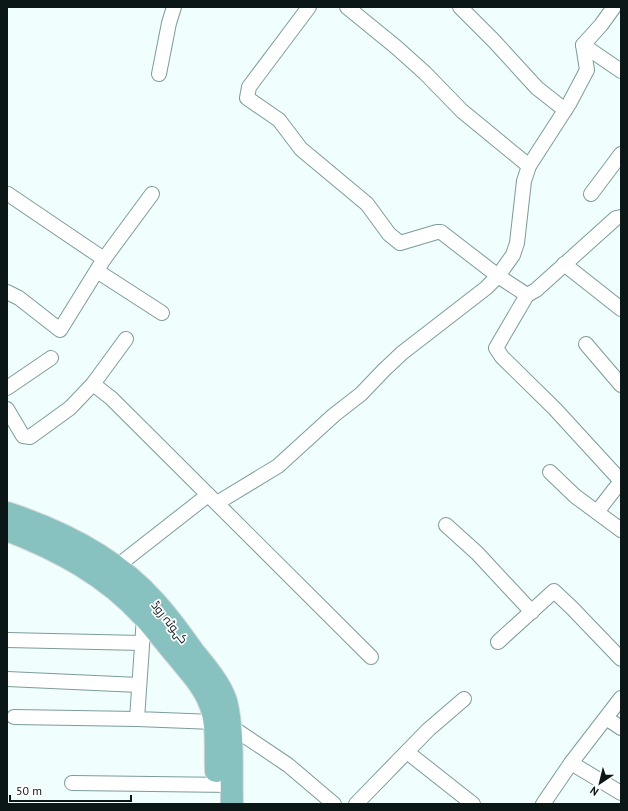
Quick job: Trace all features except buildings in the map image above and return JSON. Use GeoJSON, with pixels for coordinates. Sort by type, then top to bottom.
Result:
{"type":"FeatureCollection","features":[{"type":"Feature","properties":{"kind":"main road","name":"کہوٹہ روڈ"},"geometry":{"type":"LineString","coordinates":[[7,514],[45,526],[73,540],[116,567],[153,600],[179,631],[212,676],[225,700],[222,724],[224,794]]}},
{"type":"Feature","properties":{"kind":"main road","name":"کہوٹہ روڈ"},"geometry":{"type":"LineString","coordinates":[[7,530],[43,545],[88,570],[127,600],[144,617],[198,682],[222,724]]}},
{"type":"Feature","properties":{"kind":"street"},"geometry":{"type":"LineString","coordinates":[[159,74],[169,23],[174,7]]}},
{"type":"Feature","properties":{"kind":"street"},"geometry":{"type":"LineString","coordinates":[[309,7],[249,88],[247,98],[280,120],[301,149],[367,204],[389,234],[400,243],[441,232],[498,276],[527,295]]}},
{"type":"Feature","properties":{"kind":"street"},"geometry":{"type":"LineString","coordinates":[[347,7],[425,73],[462,112],[528,166]]}},
{"type":"Feature","properties":{"kind":"street"},"geometry":{"type":"LineString","coordinates":[[460,7],[494,41],[536,88],[565,110]]}},
{"type":"Feature","properties":{"kind":"street"},"geometry":{"type":"LineString","coordinates":[[583,45],[601,25],[614,7]]}},
{"type":"Feature","properties":{"kind":"street"},"geometry":{"type":"LineString","coordinates":[[116,567],[212,499],[278,466],[334,415],[362,394],[402,353],[486,288],[498,276],[513,255],[517,243],[524,181],[528,166],[565,110],[587,70],[583,45]]}},
{"type":"Feature","properties":{"kind":"street"},"geometry":{"type":"LineString","coordinates":[[583,45],[621,71]]}},
{"type":"Feature","properties":{"kind":"street"},"geometry":{"type":"LineString","coordinates":[[591,194],[621,154]]}},
{"type":"Feature","properties":{"kind":"street"},"geometry":{"type":"LineString","coordinates":[[7,195],[8,194],[162,313]]}},
{"type":"Feature","properties":{"kind":"street"},"geometry":{"type":"LineString","coordinates":[[7,292],[19,298],[60,330],[100,265],[152,194]]}},
{"type":"Feature","properties":{"kind":"street"},"geometry":{"type":"LineString","coordinates":[[597,512],[621,481],[555,409],[502,357],[496,348],[527,295],[536,290],[616,218],[621,218]]}},
{"type":"Feature","properties":{"kind":"street"},"geometry":{"type":"LineString","coordinates":[[564,264],[621,309]]}},
{"type":"Feature","properties":{"kind":"street"},"geometry":{"type":"LineString","coordinates":[[7,409],[23,436],[30,437],[70,408],[93,384],[126,339]]}},
{"type":"Feature","properties":{"kind":"street"},"geometry":{"type":"LineString","coordinates":[[586,344],[621,385]]}},
{"type":"Feature","properties":{"kind":"street"},"geometry":{"type":"LineString","coordinates":[[7,388],[51,358]]}},
{"type":"Feature","properties":{"kind":"street"},"geometry":{"type":"LineString","coordinates":[[93,384],[111,398],[371,656]]}},
{"type":"Feature","properties":{"kind":"street"},"geometry":{"type":"LineString","coordinates":[[550,472],[575,496],[621,530]]}},
{"type":"Feature","properties":{"kind":"street"},"geometry":{"type":"LineString","coordinates":[[446,525],[477,553],[532,612]]}},
{"type":"Feature","properties":{"kind":"street"},"geometry":{"type":"LineString","coordinates":[[498,642],[554,591],[621,659]]}},
{"type":"Feature","properties":{"kind":"street"},"geometry":{"type":"LineString","coordinates":[[137,719],[144,617]]}},
{"type":"Feature","properties":{"kind":"street"},"geometry":{"type":"LineString","coordinates":[[7,640],[142,643]]}},
{"type":"Feature","properties":{"kind":"street"},"geometry":{"type":"LineString","coordinates":[[7,679],[139,685]]}},
{"type":"Feature","properties":{"kind":"street"},"geometry":{"type":"LineString","coordinates":[[543,804],[571,763],[621,698]]}},
{"type":"Feature","properties":{"kind":"street"},"geometry":{"type":"LineString","coordinates":[[356,804],[428,730],[464,699]]}},
{"type":"Feature","properties":{"kind":"street"},"geometry":{"type":"LineString","coordinates":[[14,717],[137,719],[222,724],[288,765],[334,804]]}},
{"type":"Feature","properties":{"kind":"street"},"geometry":{"type":"LineString","coordinates":[[606,718],[621,728]]}},
{"type":"Feature","properties":{"kind":"street"},"geometry":{"type":"LineString","coordinates":[[407,752],[473,804]]}},
{"type":"Feature","properties":{"kind":"street"},"geometry":{"type":"LineString","coordinates":[[571,763],[621,793]]}},
{"type":"Feature","properties":{"kind":"street"},"geometry":{"type":"LineString","coordinates":[[72,783],[224,794]]}}]}
